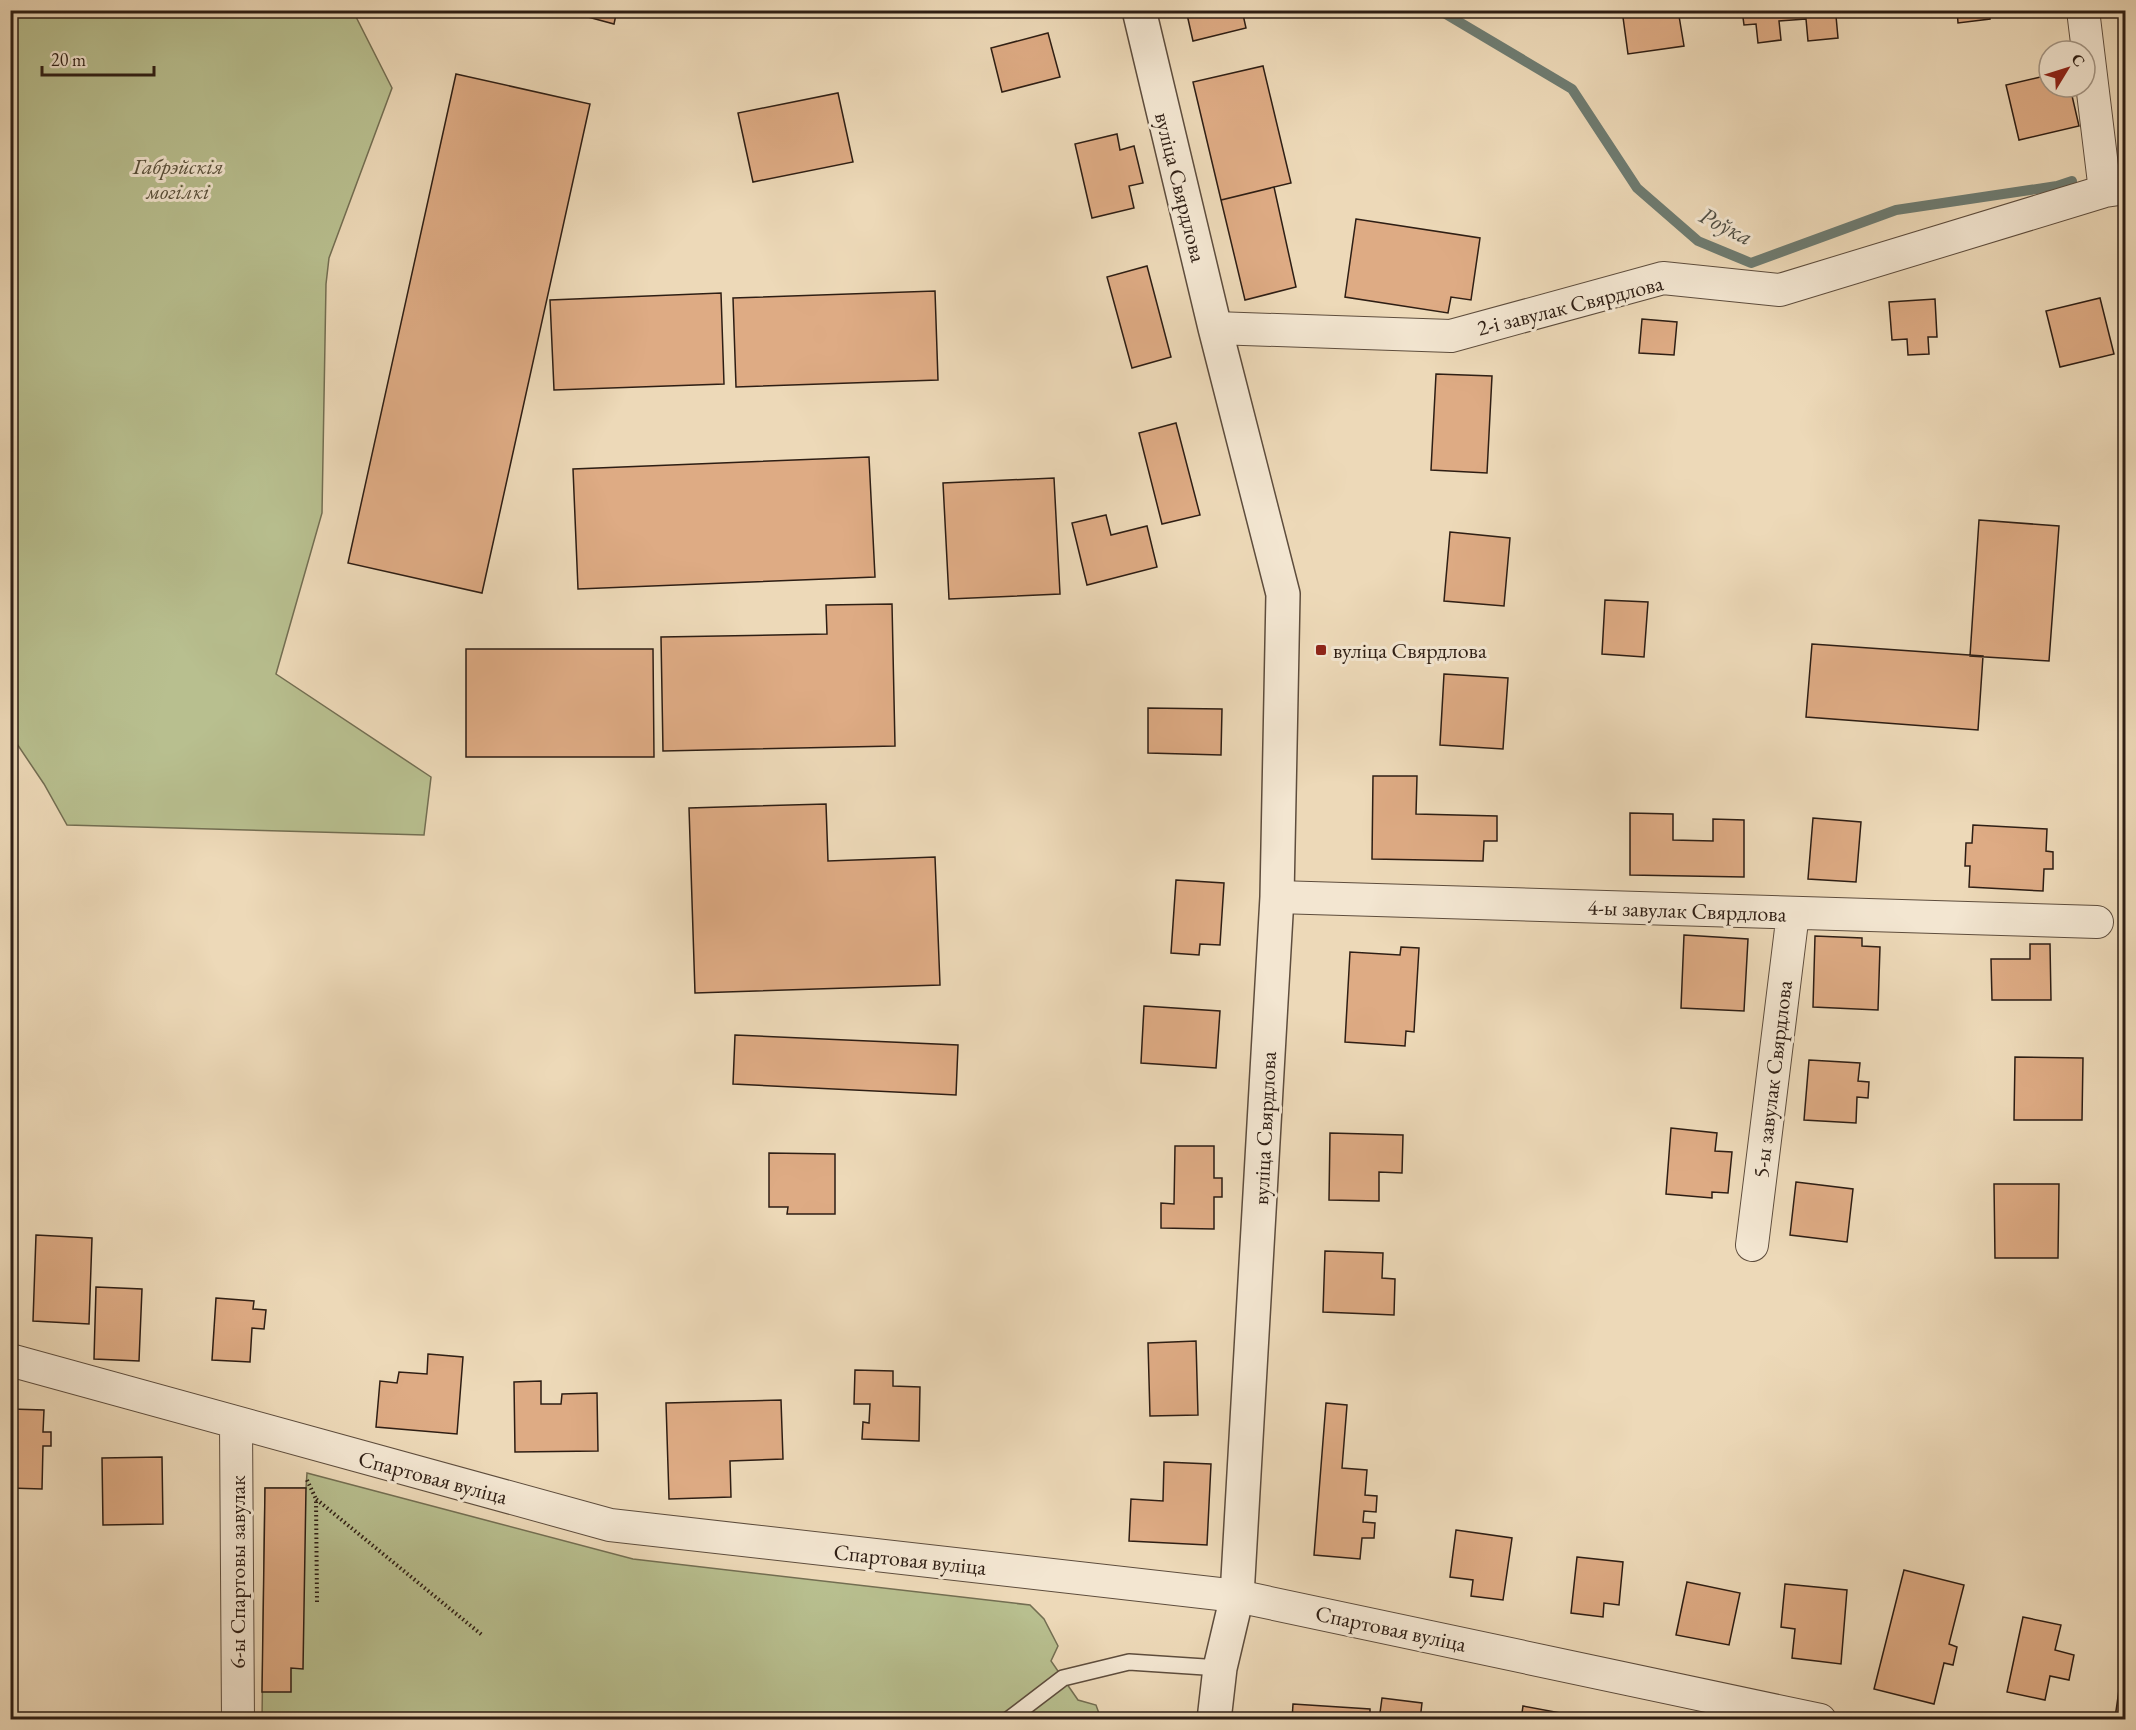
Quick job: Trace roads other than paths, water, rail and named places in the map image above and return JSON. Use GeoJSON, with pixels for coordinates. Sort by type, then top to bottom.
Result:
{"type":"FeatureCollection","features":[{"type":"Feature","properties":{"kind":"street","name":"вуліца Свярдлова"},"geometry":{"type":"LineString","coordinates":[[1139,10],[1215,328],[1283,594],[1276,897],[1238,1596],[1220,1668],[1214,1719]]}},
{"type":"Feature","properties":{"kind":"street"},"geometry":{"type":"LineString","coordinates":[[2083,10],[2115,190]]}},
{"type":"Feature","properties":{"kind":"street","name":"2-і завулак Свярдлова"},"geometry":{"type":"LineString","coordinates":[[1215,328],[1451,336],[1663,278],[1780,290],[2115,190]]}},
{"type":"Feature","properties":{"kind":"street","name":"4-ы завулак Свярдлова"},"geometry":{"type":"LineString","coordinates":[[1276,897],[2097,922]]}},
{"type":"Feature","properties":{"kind":"street","name":"5-ы завулак Свярдлова"},"geometry":{"type":"LineString","coordinates":[[1752,1245],[1793,913]]}},
{"type":"Feature","properties":{"kind":"street","name":"Спартовая вуліца"},"geometry":{"type":"LineString","coordinates":[[10,1360],[610,1526],[1238,1596],[1820,1719]]}},
{"type":"Feature","properties":{"kind":"street","name":"6-ы Спартовы завулак"},"geometry":{"type":"LineString","coordinates":[[236,1424],[238,1719]]}},
{"type":"Feature","properties":{"kind":"lane"},"geometry":{"type":"LineString","coordinates":[[1008,1719],[1063,1678],[1129,1662],[1220,1668]]}},
{"type":"Feature","properties":{"kind":"waterway","name":"Роўка"},"geometry":{"type":"LineString","coordinates":[[1439,10],[1572,89],[1637,188],[1698,241],[1751,263],[1896,210],[2057,186],[2072,181]]}},
{"type":"Feature","properties":{"kind":"place","name":"вуліца Свярдлова"},"geometry":{"type":"Point","coordinates":[1321,650]}},
{"type":"Feature","properties":{"kind":"park label","name":"Габрэйскія могілкі"},"geometry":{"type":"Point","coordinates":[178,178]}}]}
